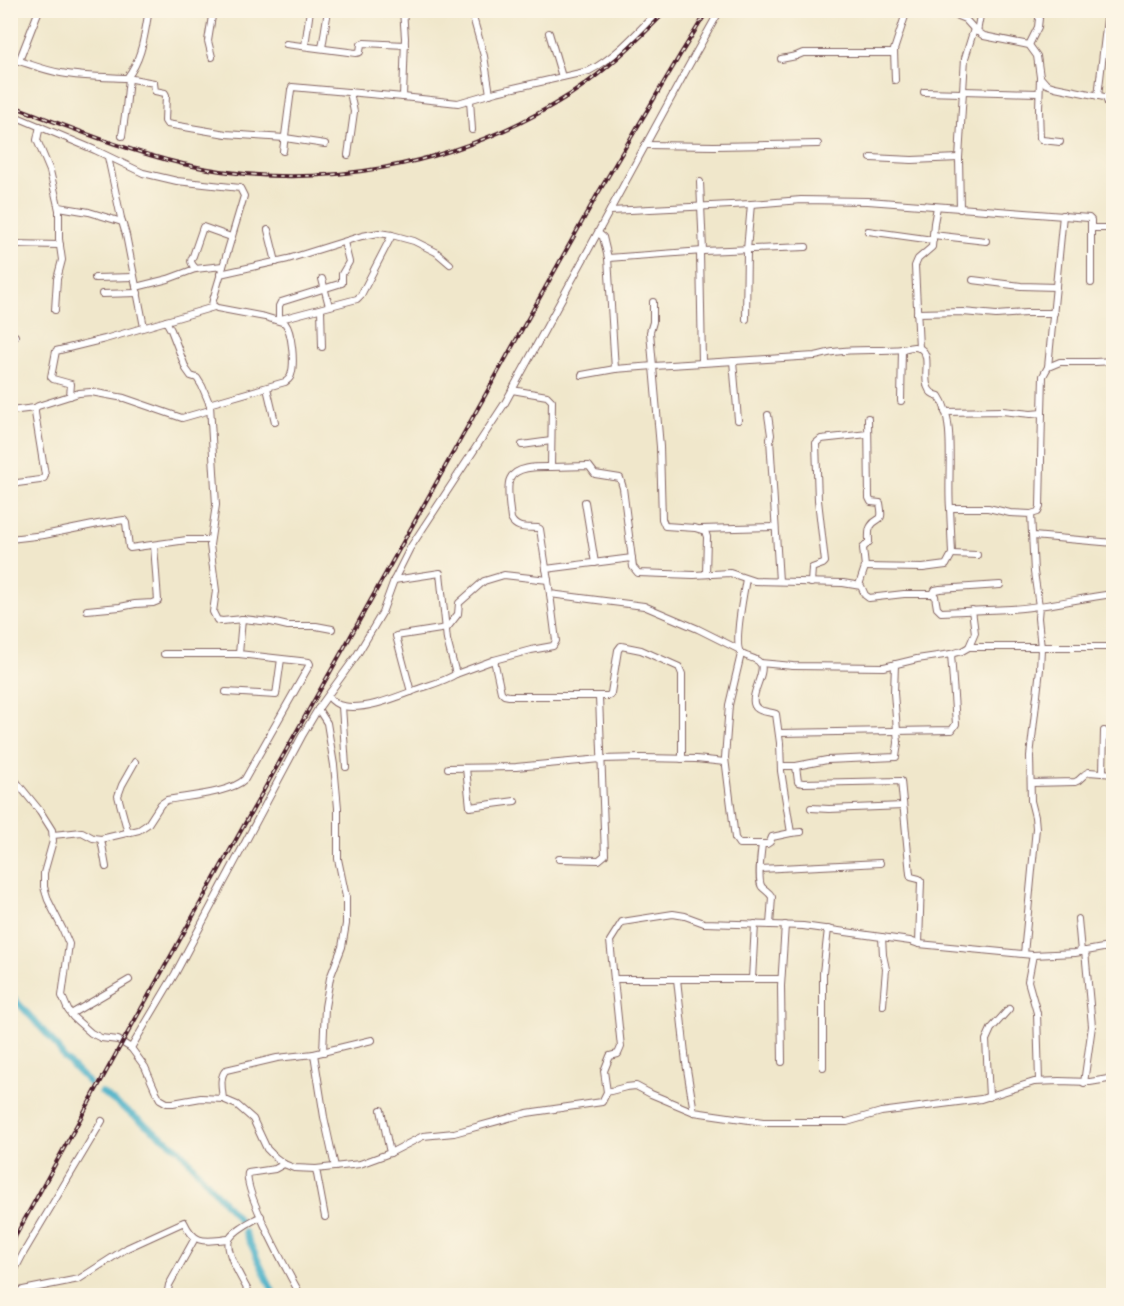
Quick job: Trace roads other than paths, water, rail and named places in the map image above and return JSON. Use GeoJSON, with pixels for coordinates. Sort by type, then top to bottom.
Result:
{"type":"FeatureCollection","features":[{"type":"Feature","properties":{"kind":"street"},"geometry":{"type":"LineString","coordinates":[[19,61],[39,10]]}},
{"type":"Feature","properties":{"kind":"street"},"geometry":{"type":"LineString","coordinates":[[122,136],[128,78],[139,60],[149,10]]}},
{"type":"Feature","properties":{"kind":"street"},"geometry":{"type":"LineString","coordinates":[[212,57],[208,41],[213,10]]}},
{"type":"Feature","properties":{"kind":"street"},"geometry":{"type":"LineString","coordinates":[[305,46],[310,10]]}},
{"type":"Feature","properties":{"kind":"street"},"geometry":{"type":"LineString","coordinates":[[322,48],[328,10]]}},
{"type":"Feature","properties":{"kind":"street"},"geometry":{"type":"LineString","coordinates":[[403,97],[404,10]]}},
{"type":"Feature","properties":{"kind":"street"},"geometry":{"type":"LineString","coordinates":[[471,10],[484,56],[490,94]]}},
{"type":"Feature","properties":{"kind":"street"},"geometry":{"type":"LineString","coordinates":[[283,152],[292,87],[458,103],[589,71],[628,42],[659,10]]}},
{"type":"Feature","properties":{"kind":"street"},"geometry":{"type":"LineString","coordinates":[[131,1048],[175,974],[318,709],[357,655],[382,613],[394,580],[410,548],[512,390],[720,10]]}},
{"type":"Feature","properties":{"kind":"street"},"geometry":{"type":"LineString","coordinates":[[895,80],[894,53],[907,10]]}},
{"type":"Feature","properties":{"kind":"street"},"geometry":{"type":"LineString","coordinates":[[944,10],[965,19],[984,36],[1029,45],[1037,56],[1040,77],[1040,138],[1060,142]]}},
{"type":"Feature","properties":{"kind":"street"},"geometry":{"type":"LineString","coordinates":[[960,209],[959,158],[965,58],[981,10]]}},
{"type":"Feature","properties":{"kind":"street"},"geometry":{"type":"LineString","coordinates":[[1029,45],[1038,27],[1040,10]]}},
{"type":"Feature","properties":{"kind":"street"},"geometry":{"type":"LineString","coordinates":[[1098,96],[1108,10]]}},
{"type":"Feature","properties":{"kind":"street"},"geometry":{"type":"LineString","coordinates":[[549,33],[562,76]]}},
{"type":"Feature","properties":{"kind":"street"},"geometry":{"type":"LineString","coordinates":[[286,44],[356,53],[360,52],[361,44],[364,43],[405,45]]}},
{"type":"Feature","properties":{"kind":"street"},"geometry":{"type":"LineString","coordinates":[[782,59],[803,52],[894,53]]}},
{"type":"Feature","properties":{"kind":"street"},"geometry":{"type":"LineString","coordinates":[[10,58],[62,74],[128,78],[154,83],[155,91],[166,95],[165,121],[167,124],[226,134],[285,138],[325,144]]}},
{"type":"Feature","properties":{"kind":"street"},"geometry":{"type":"LineString","coordinates":[[1040,77],[1046,84],[1055,87],[1113,99]]}},
{"type":"Feature","properties":{"kind":"street"},"geometry":{"type":"LineString","coordinates":[[348,155],[354,112],[350,92]]}},
{"type":"Feature","properties":{"kind":"street"},"geometry":{"type":"LineString","coordinates":[[924,92],[1039,93]]}},
{"type":"Feature","properties":{"kind":"street"},"geometry":{"type":"LineString","coordinates":[[1106,98],[1113,120]]}},
{"type":"Feature","properties":{"kind":"street"},"geometry":{"type":"LineString","coordinates":[[470,100],[472,130]]}},
{"type":"Feature","properties":{"kind":"street"},"geometry":{"type":"LineString","coordinates":[[10,114],[143,172],[177,181],[240,188],[244,196],[220,274],[212,305],[214,307]]}},
{"type":"Feature","properties":{"kind":"street"},"geometry":{"type":"LineString","coordinates":[[40,126],[38,141],[50,171],[59,207],[62,260],[57,279],[54,310]]}},
{"type":"Feature","properties":{"kind":"street"},"geometry":{"type":"LineString","coordinates":[[645,146],[818,144]]}},
{"type":"Feature","properties":{"kind":"street"},"geometry":{"type":"LineString","coordinates":[[108,157],[144,327]]}},
{"type":"Feature","properties":{"kind":"street"},"geometry":{"type":"LineString","coordinates":[[871,158],[912,160],[959,158]]}},
{"type":"Feature","properties":{"kind":"street"},"geometry":{"type":"LineString","coordinates":[[700,182],[702,363]]}},
{"type":"Feature","properties":{"kind":"street"},"geometry":{"type":"LineString","coordinates":[[610,211],[801,200],[868,201],[1090,218],[1091,283]]}},
{"type":"Feature","properties":{"kind":"street"},"geometry":{"type":"LineString","coordinates":[[746,319],[747,250],[751,204]]}},
{"type":"Feature","properties":{"kind":"street"},"geometry":{"type":"LineString","coordinates":[[59,207],[89,212],[122,222]]}},
{"type":"Feature","properties":{"kind":"street"},"geometry":{"type":"LineString","coordinates":[[919,348],[915,266],[918,259],[932,247],[937,207]]}},
{"type":"Feature","properties":{"kind":"street"},"geometry":{"type":"LineString","coordinates":[[950,508],[988,508],[1010,513],[1031,514],[1038,512],[1040,507],[1043,376],[1048,367],[1063,215]]}},
{"type":"Feature","properties":{"kind":"street"},"geometry":{"type":"LineString","coordinates":[[196,269],[191,260],[203,227],[231,237]]}},
{"type":"Feature","properties":{"kind":"street"},"geometry":{"type":"LineString","coordinates":[[1091,228],[1113,228]]}},
{"type":"Feature","properties":{"kind":"street"},"geometry":{"type":"LineString","coordinates":[[268,230],[276,262]]}},
{"type":"Feature","properties":{"kind":"street"},"geometry":{"type":"LineString","coordinates":[[868,231],[986,241]]}},
{"type":"Feature","properties":{"kind":"street"},"geometry":{"type":"LineString","coordinates":[[220,274],[276,262],[378,233],[426,246],[450,264]]}},
{"type":"Feature","properties":{"kind":"street"},"geometry":{"type":"LineString","coordinates":[[598,233],[603,237],[608,258],[615,369]]}},
{"type":"Feature","properties":{"kind":"street"},"geometry":{"type":"LineString","coordinates":[[278,320],[353,300],[361,295],[392,235]]}},
{"type":"Feature","properties":{"kind":"street"},"geometry":{"type":"LineString","coordinates":[[278,320],[281,302],[343,282],[342,274],[349,262],[344,242]]}},
{"type":"Feature","properties":{"kind":"street"},"geometry":{"type":"LineString","coordinates":[[13,244],[60,245]]}},
{"type":"Feature","properties":{"kind":"street"},"geometry":{"type":"LineString","coordinates":[[608,258],[806,247]]}},
{"type":"Feature","properties":{"kind":"street"},"geometry":{"type":"LineString","coordinates":[[102,294],[137,290],[196,269],[223,266]]}},
{"type":"Feature","properties":{"kind":"street"},"geometry":{"type":"LineString","coordinates":[[95,278],[134,277]]}},
{"type":"Feature","properties":{"kind":"street"},"geometry":{"type":"LineString","coordinates":[[322,279],[329,306]]}},
{"type":"Feature","properties":{"kind":"street"},"geometry":{"type":"LineString","coordinates":[[973,279],[1021,286],[1056,287]]}},
{"type":"Feature","properties":{"kind":"street"},"geometry":{"type":"LineString","coordinates":[[652,302],[653,322],[650,332],[660,447],[662,519],[665,525],[700,529],[775,527]]}},
{"type":"Feature","properties":{"kind":"street"},"geometry":{"type":"LineString","coordinates":[[10,411],[35,408],[90,392],[116,396],[182,418],[210,408],[212,403],[267,388],[289,379],[293,364],[289,331],[285,323],[278,320],[214,307],[56,351],[51,377],[53,380],[70,384],[70,396]]}},
{"type":"Feature","properties":{"kind":"street"},"geometry":{"type":"LineString","coordinates":[[321,309],[322,347]]}},
{"type":"Feature","properties":{"kind":"street"},"geometry":{"type":"LineString","coordinates":[[917,313],[963,312],[996,315],[1053,313]]}},
{"type":"Feature","properties":{"kind":"street"},"geometry":{"type":"LineString","coordinates":[[166,321],[186,369],[197,378],[210,408],[216,505],[210,540],[216,591],[214,614],[216,620],[271,621],[288,626],[316,626],[332,629]]}},
{"type":"Feature","properties":{"kind":"street"},"geometry":{"type":"LineString","coordinates":[[901,401],[902,349]]}},
{"type":"Feature","properties":{"kind":"street"},"geometry":{"type":"LineString","coordinates":[[582,375],[615,369],[815,356],[833,352],[922,349],[925,353],[928,389],[933,395],[939,396],[942,401],[948,428],[952,554],[945,565],[940,567],[865,567]]}},
{"type":"Feature","properties":{"kind":"street"},"geometry":{"type":"LineString","coordinates":[[733,361],[738,420]]}},
{"type":"Feature","properties":{"kind":"street"},"geometry":{"type":"LineString","coordinates":[[1048,367],[1060,362],[1113,361]]}},
{"type":"Feature","properties":{"kind":"street"},"geometry":{"type":"LineString","coordinates":[[267,388],[275,422]]}},
{"type":"Feature","properties":{"kind":"street"},"geometry":{"type":"LineString","coordinates":[[512,390],[547,396],[552,401],[551,467]]}},
{"type":"Feature","properties":{"kind":"street"},"geometry":{"type":"LineString","coordinates":[[10,484],[40,480],[45,475],[35,408]]}},
{"type":"Feature","properties":{"kind":"street"},"geometry":{"type":"LineString","coordinates":[[945,412],[1042,413]]}},
{"type":"Feature","properties":{"kind":"street"},"geometry":{"type":"LineString","coordinates":[[768,415],[779,581]]}},
{"type":"Feature","properties":{"kind":"street"},"geometry":{"type":"LineString","coordinates":[[859,585],[865,567],[863,548],[869,542],[870,528],[881,517],[880,504],[871,502],[869,498],[868,417]]}},
{"type":"Feature","properties":{"kind":"street"},"geometry":{"type":"LineString","coordinates":[[812,583],[812,568],[825,562],[816,443],[821,439],[868,434]]}},
{"type":"Feature","properties":{"kind":"street"},"geometry":{"type":"LineString","coordinates":[[522,445],[551,441]]}},
{"type":"Feature","properties":{"kind":"street"},"geometry":{"type":"LineString","coordinates":[[327,696],[342,706],[371,704],[446,681],[456,674],[494,660],[531,650],[549,648],[555,644],[540,529],[518,527],[511,519],[510,478],[518,472],[535,468],[589,465],[595,474],[620,478],[633,567],[638,573],[694,575],[730,573],[754,581],[829,582],[859,585],[869,598],[904,594],[933,594]]}},
{"type":"Feature","properties":{"kind":"street"},"geometry":{"type":"LineString","coordinates":[[585,502],[595,563]]}},
{"type":"Feature","properties":{"kind":"street"},"geometry":{"type":"LineString","coordinates":[[1024,954],[1036,828],[1031,801],[1030,756],[1041,648],[1038,618],[1040,606],[1034,572],[1031,514]]}},
{"type":"Feature","properties":{"kind":"street"},"geometry":{"type":"LineString","coordinates":[[10,539],[44,536],[123,520],[126,523],[130,548],[187,540],[210,540]]}},
{"type":"Feature","properties":{"kind":"street"},"geometry":{"type":"LineString","coordinates":[[700,529],[705,531],[707,537],[706,574]]}},
{"type":"Feature","properties":{"kind":"street"},"geometry":{"type":"LineString","coordinates":[[1033,536],[1113,543]]}},
{"type":"Feature","properties":{"kind":"street"},"geometry":{"type":"LineString","coordinates":[[87,610],[120,608],[158,601],[154,544]]}},
{"type":"Feature","properties":{"kind":"street"},"geometry":{"type":"LineString","coordinates":[[952,554],[977,555]]}},
{"type":"Feature","properties":{"kind":"street"},"geometry":{"type":"LineString","coordinates":[[546,569],[632,558]]}},
{"type":"Feature","properties":{"kind":"street"},"geometry":{"type":"LineString","coordinates":[[394,580],[440,573],[447,640],[456,674]]}},
{"type":"Feature","properties":{"kind":"street"},"geometry":{"type":"LineString","coordinates":[[411,692],[396,636],[447,628],[458,614],[459,603],[484,581],[504,575],[548,580]]}},
{"type":"Feature","properties":{"kind":"street"},"geometry":{"type":"LineString","coordinates":[[746,579],[737,639],[740,651],[729,705],[725,762],[736,841],[739,844],[762,844],[769,843],[772,837],[801,832]]}},
{"type":"Feature","properties":{"kind":"street"},"geometry":{"type":"LineString","coordinates":[[933,594],[935,590],[940,589],[1000,585]]}},
{"type":"Feature","properties":{"kind":"street"},"geometry":{"type":"LineString","coordinates":[[550,594],[644,606],[698,629],[760,663],[762,668],[754,705],[758,709],[776,714],[784,795],[791,833]]}},
{"type":"Feature","properties":{"kind":"street"},"geometry":{"type":"LineString","coordinates":[[933,594],[937,608],[941,612],[1012,609],[1113,594]]}},
{"type":"Feature","properties":{"kind":"street"},"geometry":{"type":"LineString","coordinates":[[969,647],[975,633],[972,610]]}},
{"type":"Feature","properties":{"kind":"street"},"geometry":{"type":"LineString","coordinates":[[239,654],[242,619]]}},
{"type":"Feature","properties":{"kind":"street"},"geometry":{"type":"LineString","coordinates":[[494,660],[499,686],[504,695],[609,696],[618,650],[621,646],[641,650],[679,667],[682,674],[682,759]]}},
{"type":"Feature","properties":{"kind":"street"},"geometry":{"type":"LineString","coordinates":[[760,663],[884,667],[951,654],[969,647],[1113,647]]}},
{"type":"Feature","properties":{"kind":"street"},"geometry":{"type":"LineString","coordinates":[[53,835],[82,832],[93,838],[101,839],[128,833],[144,828],[161,804],[167,800],[231,788],[241,783],[310,666],[309,662],[239,654],[165,654]]}},
{"type":"Feature","properties":{"kind":"street"},"geometry":{"type":"LineString","coordinates":[[779,733],[952,730],[956,724],[951,654]]}},
{"type":"Feature","properties":{"kind":"street"},"geometry":{"type":"LineString","coordinates":[[226,692],[276,695],[281,659]]}},
{"type":"Feature","properties":{"kind":"street"},"geometry":{"type":"LineString","coordinates":[[781,766],[827,760],[896,758],[895,664]]}},
{"type":"Feature","properties":{"kind":"street"},"geometry":{"type":"LineString","coordinates":[[559,859],[599,860],[605,855],[599,697]]}},
{"type":"Feature","properties":{"kind":"street"},"geometry":{"type":"LineString","coordinates":[[342,706],[346,767]]}},
{"type":"Feature","properties":{"kind":"street"},"geometry":{"type":"LineString","coordinates":[[318,709],[327,723],[334,765],[338,808],[338,859],[346,897],[346,924],[342,946],[330,978],[325,1007],[323,1052]]}},
{"type":"Feature","properties":{"kind":"street"},"geometry":{"type":"LineString","coordinates":[[1103,773],[1104,732]]}},
{"type":"Feature","properties":{"kind":"street"},"geometry":{"type":"LineString","coordinates":[[448,768],[516,767],[601,759],[682,759],[725,762]]}},
{"type":"Feature","properties":{"kind":"street"},"geometry":{"type":"LineString","coordinates":[[128,833],[118,796],[135,762]]}},
{"type":"Feature","properties":{"kind":"street"},"geometry":{"type":"LineString","coordinates":[[796,765],[798,782],[803,783],[901,781],[910,874],[911,877],[921,881],[919,944]]}},
{"type":"Feature","properties":{"kind":"street"},"geometry":{"type":"LineString","coordinates":[[466,768],[471,807],[515,801]]}},
{"type":"Feature","properties":{"kind":"street"},"geometry":{"type":"LineString","coordinates":[[10,769],[14,779],[52,830],[52,848],[44,873],[44,887],[69,944],[62,996],[71,1014],[101,1038],[118,1040],[131,1048],[145,1067],[160,1099],[167,1103],[201,1098],[223,1099],[237,1105],[253,1119],[267,1149],[284,1164],[294,1168],[316,1169],[360,1164],[390,1153],[423,1136],[454,1133],[527,1113],[602,1102],[607,1092],[604,1071],[610,1056],[618,1054],[621,1047],[610,941],[622,922],[673,914],[704,923],[785,925],[828,929],[919,944],[1033,955],[1113,946]]}},
{"type":"Feature","properties":{"kind":"street"},"geometry":{"type":"LineString","coordinates":[[1031,783],[1075,782],[1085,773],[1113,774]]}},
{"type":"Feature","properties":{"kind":"street"},"geometry":{"type":"LineString","coordinates":[[811,808],[903,806]]}},
{"type":"Feature","properties":{"kind":"street"},"geometry":{"type":"LineString","coordinates":[[101,839],[106,867]]}},
{"type":"Feature","properties":{"kind":"street"},"geometry":{"type":"LineString","coordinates":[[762,844],[760,885],[772,897],[770,925]]}},
{"type":"Feature","properties":{"kind":"street"},"geometry":{"type":"LineString","coordinates":[[760,869],[880,863]]}},
{"type":"Feature","properties":{"kind":"street"},"geometry":{"type":"LineString","coordinates":[[1078,919],[1092,1026],[1084,1083]]}},
{"type":"Feature","properties":{"kind":"street"},"geometry":{"type":"LineString","coordinates":[[752,979],[754,924]]}},
{"type":"Feature","properties":{"kind":"street"},"geometry":{"type":"LineString","coordinates":[[782,1062],[781,979],[785,925]]}},
{"type":"Feature","properties":{"kind":"street"},"geometry":{"type":"LineString","coordinates":[[823,1067],[823,973],[828,929]]}},
{"type":"Feature","properties":{"kind":"street"},"geometry":{"type":"LineString","coordinates":[[882,937],[886,969],[883,1005]]}},
{"type":"Feature","properties":{"kind":"street"},"geometry":{"type":"LineString","coordinates":[[1033,955],[1028,981],[1037,1013],[1039,1081]]}},
{"type":"Feature","properties":{"kind":"street"},"geometry":{"type":"LineString","coordinates":[[614,979],[781,979]]}},
{"type":"Feature","properties":{"kind":"street"},"geometry":{"type":"LineString","coordinates":[[677,979],[694,1112]]}},
{"type":"Feature","properties":{"kind":"street"},"geometry":{"type":"LineString","coordinates":[[71,1014],[129,980]]}},
{"type":"Feature","properties":{"kind":"street"},"geometry":{"type":"LineString","coordinates":[[989,1097],[986,1040],[991,1029],[1009,1008]]}},
{"type":"Feature","properties":{"kind":"street"},"geometry":{"type":"LineString","coordinates":[[223,1099],[222,1077],[226,1070],[277,1058],[314,1054],[372,1040]]}},
{"type":"Feature","properties":{"kind":"street"},"geometry":{"type":"LineString","coordinates":[[314,1054],[335,1167]]}},
{"type":"Feature","properties":{"kind":"street"},"geometry":{"type":"LineString","coordinates":[[607,1092],[636,1086],[694,1112],[763,1122],[847,1122],[881,1112],[989,1097],[1039,1081],[1059,1080],[1084,1083],[1113,1078]]}},
{"type":"Feature","properties":{"kind":"street"},"geometry":{"type":"LineString","coordinates":[[381,1110],[390,1153]]}},
{"type":"Feature","properties":{"kind":"street"},"geometry":{"type":"LineString","coordinates":[[10,1279],[102,1121]]}},
{"type":"Feature","properties":{"kind":"street"},"geometry":{"type":"LineString","coordinates":[[284,1164],[275,1169],[247,1174],[248,1182],[256,1206],[280,1258],[301,1296]]}},
{"type":"Feature","properties":{"kind":"street"},"geometry":{"type":"LineString","coordinates":[[316,1169],[325,1217]]}},
{"type":"Feature","properties":{"kind":"street"},"geometry":{"type":"LineString","coordinates":[[251,1296],[230,1254],[229,1239],[241,1228],[261,1216]]}},
{"type":"Feature","properties":{"kind":"street"},"geometry":{"type":"LineString","coordinates":[[10,1295],[23,1290],[79,1279],[127,1248],[184,1222],[188,1231],[200,1240],[229,1239]]}},
{"type":"Feature","properties":{"kind":"street"},"geometry":{"type":"LineString","coordinates":[[166,1296],[169,1284],[195,1238]]}},
{"type":"Feature","properties":{"kind":"waterway"},"geometry":{"type":"LineString","coordinates":[[10,994],[52,1040],[65,1059],[89,1083]]}},
{"type":"Feature","properties":{"kind":"waterway"},"geometry":{"type":"LineString","coordinates":[[101,1092],[179,1149],[240,1221]]}},
{"type":"Feature","properties":{"kind":"waterway"},"geometry":{"type":"LineString","coordinates":[[245,1232],[275,1296]]}},
{"type":"Feature","properties":{"kind":"railway"},"geometry":{"type":"LineString","coordinates":[[10,105],[139,152],[183,164],[233,173],[283,176],[334,174],[384,168],[433,156],[481,140],[527,119],[597,76],[667,10]]}},
{"type":"Feature","properties":{"kind":"railway"},"geometry":{"type":"LineString","coordinates":[[10,1246],[597,195],[708,10]]}}]}
